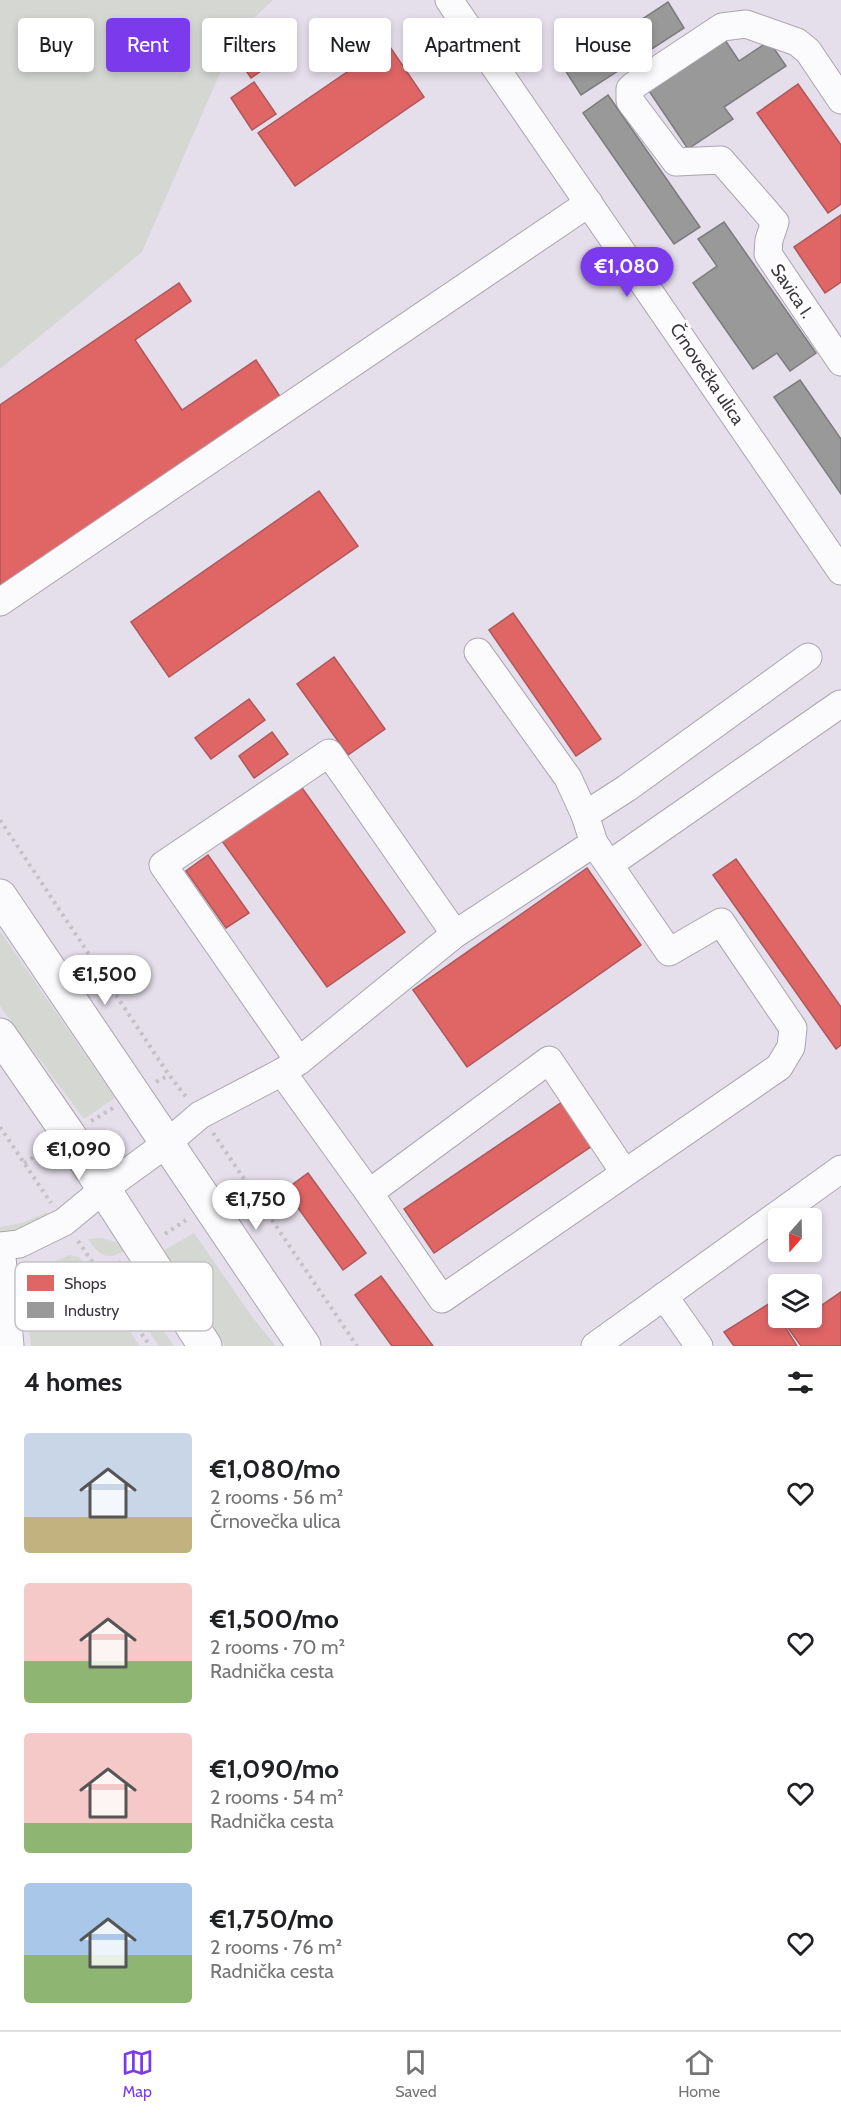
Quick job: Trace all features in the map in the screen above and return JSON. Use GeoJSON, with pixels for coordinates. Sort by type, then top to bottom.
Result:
{"type":"FeatureCollection","features":[{"type":"Feature","properties":{"kind":"main road"},"geometry":{"type":"LineString","coordinates":[[0,896],[304,1346]]}},
{"type":"Feature","properties":{"kind":"main road"},"geometry":{"type":"LineString","coordinates":[[0,1035],[151,1262]]}},
{"type":"Feature","properties":{"kind":"main road"},"geometry":{"type":"LineString","coordinates":[[195,1331],[205,1346]]}},
{"type":"Feature","properties":{"kind":"street","name":"Črnovečka ulica"},"geometry":{"type":"LineString","coordinates":[[449,0],[840,568]]}},
{"type":"Feature","properties":{"kind":"street","name":"Savica I."},"geometry":{"type":"LineString","coordinates":[[841,100],[808,51],[797,42],[746,24],[722,27],[633,86],[630,93],[630,101],[676,162],[721,160],[775,222],[769,240],[768,254],[841,362]]}},
{"type":"Feature","properties":{"kind":"street"},"geometry":{"type":"LineString","coordinates":[[0,603],[589,203]]}},
{"type":"Feature","properties":{"kind":"street"},"geometry":{"type":"LineString","coordinates":[[455,934],[329,753],[163,865],[369,1193],[442,1299],[779,1067],[791,1047],[793,1028],[721,922],[669,951],[602,853],[568,778],[478,652]]}},
{"type":"Feature","properties":{"kind":"street"},"geometry":{"type":"LineString","coordinates":[[585,815],[627,788],[808,657]]}},
{"type":"Feature","properties":{"kind":"street"},"geometry":{"type":"LineString","coordinates":[[10,1346],[0,1246],[19,1244],[64,1222],[200,1115],[290,1067],[455,934],[602,853],[840,704]]}},
{"type":"Feature","properties":{"kind":"street"},"geometry":{"type":"LineString","coordinates":[[369,1193],[549,1060],[624,1172]]}},
{"type":"Feature","properties":{"kind":"street"},"geometry":{"type":"LineString","coordinates":[[595,1346],[841,1169]]}},
{"type":"Feature","properties":{"kind":"street"},"geometry":{"type":"LineString","coordinates":[[664,1296],[699,1346]]}},
{"type":"Feature","properties":{"kind":"path"},"geometry":{"type":"LineString","coordinates":[[0,820],[169,1075],[189,1101]]}},
{"type":"Feature","properties":{"kind":"path"},"geometry":{"type":"LineString","coordinates":[[151,1085],[169,1075]]}},
{"type":"Feature","properties":{"kind":"path"},"geometry":{"type":"LineString","coordinates":[[84,1126],[116,1107]]}},
{"type":"Feature","properties":{"kind":"path"},"geometry":{"type":"LineString","coordinates":[[0,1127],[55,1208]]}},
{"type":"Feature","properties":{"kind":"path"},"geometry":{"type":"LineString","coordinates":[[216,1136],[357,1346]]}},
{"type":"Feature","properties":{"kind":"path"},"geometry":{"type":"LineString","coordinates":[[24,1163],[44,1151]]}},
{"type":"Feature","properties":{"kind":"path"},"geometry":{"type":"LineString","coordinates":[[225,1195],[245,1182]]}},
{"type":"Feature","properties":{"kind":"path"},"geometry":{"type":"LineString","coordinates":[[161,1237],[184,1222]]}},
{"type":"Feature","properties":{"kind":"path"},"geometry":{"type":"LineString","coordinates":[[77,1240],[92,1262]]}},
{"type":"Feature","properties":{"kind":"path"},"geometry":{"type":"LineString","coordinates":[[122,1262],[128,1258]]}},
{"type":"Feature","properties":{"kind":"path"},"geometry":{"type":"LineString","coordinates":[[140,1331],[150,1346]]}},
{"type":"Feature","properties":{"kind":"shaded area"},"geometry":{"type":"Polygon","coordinates":[[[0,0],[273,0],[254,18],[202,18],[202,72],[220,72],[142,252],[0,369],[0,0]]]}},
{"type":"Feature","properties":{"kind":"shaded area"},"geometry":{"type":"Polygon","coordinates":[[[0,931],[115,1098],[84,1119],[0,1006],[0,931]]]}},
{"type":"Feature","properties":{"kind":"shaded area"},"geometry":{"type":"Polygon","coordinates":[[[45,1213],[51,1213],[36,1225],[0,1235],[0,1227],[22,1223],[45,1213]]]}},
{"type":"Feature","properties":{"kind":"shaded area"},"geometry":{"type":"Polygon","coordinates":[[[194,1233],[253,1318],[276,1346],[225,1346],[213,1328],[213,1262],[168,1262],[161,1252],[194,1233]]]}},
{"type":"Feature","properties":{"kind":"shaded area"},"geometry":{"type":"Polygon","coordinates":[[[102,1238],[122,1244],[127,1249],[115,1255],[105,1256],[88,1239],[102,1238]]]}},
{"type":"Feature","properties":{"kind":"shaded area"},"geometry":{"type":"Polygon","coordinates":[[[70,1255],[79,1257],[82,1262],[54,1262],[70,1255]]]}},
{"type":"Feature","properties":{"kind":"shaded area"},"geometry":{"type":"Polygon","coordinates":[[[29,1331],[130,1331],[140,1346],[31,1346],[29,1331]]]}},
{"type":"Feature","properties":{"kind":"shaded area"},"geometry":{"type":"Polygon","coordinates":[[[149,1331],[163,1331],[174,1346],[159,1346],[149,1331]]]}},
{"type":"Feature","properties":{"kind":"building: Shops"},"geometry":{"type":"Polygon","coordinates":[[[391,48],[403,66],[403,72],[407,72],[424,97],[295,186],[258,133],[347,72],[391,72],[391,48]]]}},
{"type":"Feature","properties":{"kind":"building: Shops"},"geometry":{"type":"Polygon","coordinates":[[[247,72],[260,72],[251,78],[247,72]]]}},
{"type":"Feature","properties":{"kind":"building: Shops"},"geometry":{"type":"Polygon","coordinates":[[[254,82],[276,114],[252,130],[231,98],[254,82]]]}},
{"type":"Feature","properties":{"kind":"building: Shops"},"geometry":{"type":"Polygon","coordinates":[[[798,84],[841,145],[841,204],[828,213],[757,113],[798,84]]]}},
{"type":"Feature","properties":{"kind":"building: Shops"},"geometry":{"type":"Polygon","coordinates":[[[841,215],[841,282],[825,293],[794,247],[841,215]]]}},
{"type":"Feature","properties":{"kind":"building: Shops"},"geometry":{"type":"Polygon","coordinates":[[[179,283],[191,301],[135,340],[182,410],[256,360],[285,404],[0,593],[0,405],[179,283]]]}},
{"type":"Feature","properties":{"kind":"building: Shops"},"geometry":{"type":"Polygon","coordinates":[[[319,491],[358,546],[169,677],[131,622],[319,491]]]}},
{"type":"Feature","properties":{"kind":"building: Shops"},"geometry":{"type":"Polygon","coordinates":[[[513,613],[601,739],[576,756],[489,630],[513,613]]]}},
{"type":"Feature","properties":{"kind":"building: Shops"},"geometry":{"type":"Polygon","coordinates":[[[334,657],[385,729],[348,755],[297,684],[334,657]]]}},
{"type":"Feature","properties":{"kind":"building: Shops"},"geometry":{"type":"Polygon","coordinates":[[[249,699],[265,720],[211,759],[195,738],[249,699]]]}},
{"type":"Feature","properties":{"kind":"building: Shops"},"geometry":{"type":"Polygon","coordinates":[[[272,732],[288,754],[254,778],[239,756],[272,732]]]}},
{"type":"Feature","properties":{"kind":"building: Shops"},"geometry":{"type":"Polygon","coordinates":[[[300,785],[405,932],[327,987],[222,841],[300,785]]]}},
{"type":"Feature","properties":{"kind":"building: Shops"},"geometry":{"type":"Polygon","coordinates":[[[208,855],[249,913],[226,928],[186,871],[208,855]]]}},
{"type":"Feature","properties":{"kind":"building: Shops"},"geometry":{"type":"Polygon","coordinates":[[[736,859],[841,1007],[841,1045],[836,1049],[713,875],[736,859]]]}},
{"type":"Feature","properties":{"kind":"building: Shops"},"geometry":{"type":"Polygon","coordinates":[[[587,868],[641,945],[467,1067],[413,990],[587,868]]]}},
{"type":"Feature","properties":{"kind":"building: Shops"},"geometry":{"type":"Polygon","coordinates":[[[565,1100],[595,1144],[434,1253],[404,1209],[565,1100]]]}},
{"type":"Feature","properties":{"kind":"building: Shops"},"geometry":{"type":"Polygon","coordinates":[[[308,1173],[366,1253],[343,1270],[285,1190],[308,1173]]]}},
{"type":"Feature","properties":{"kind":"building: Shops"},"geometry":{"type":"Polygon","coordinates":[[[381,1276],[433,1346],[392,1346],[355,1295],[381,1276]]]}},
{"type":"Feature","properties":{"kind":"building: Shops"},"geometry":{"type":"Polygon","coordinates":[[[841,1292],[841,1346],[801,1346],[788,1328],[822,1328],[822,1305],[841,1292]]]}},
{"type":"Feature","properties":{"kind":"building: Shops"},"geometry":{"type":"Polygon","coordinates":[[[768,1304],[768,1328],[786,1328],[797,1346],[734,1346],[724,1332],[768,1304]]]}},
{"type":"Feature","properties":{"kind":"building: Industry"},"geometry":{"type":"Polygon","coordinates":[[[668,2],[684,28],[652,49],[652,18],[644,18],[668,2]]]}},
{"type":"Feature","properties":{"kind":"building: Industry"},"geometry":{"type":"Polygon","coordinates":[[[725,40],[739,61],[769,41],[786,66],[724,107],[733,119],[688,149],[649,91],[725,40]]]}},
{"type":"Feature","properties":{"kind":"building: Industry"},"geometry":{"type":"Polygon","coordinates":[[[566,72],[616,72],[581,95],[566,72]]]}},
{"type":"Feature","properties":{"kind":"building: Industry"},"geometry":{"type":"Polygon","coordinates":[[[608,95],[700,227],[674,244],[583,113],[608,95]]]}},
{"type":"Feature","properties":{"kind":"building: Industry"},"geometry":{"type":"Polygon","coordinates":[[[724,222],[816,353],[790,371],[777,353],[753,369],[693,283],[717,266],[698,239],[724,222]]]}},
{"type":"Feature","properties":{"kind":"building: Industry"},"geometry":{"type":"Polygon","coordinates":[[[800,380],[841,439],[841,494],[774,397],[800,380]]]}}]}
